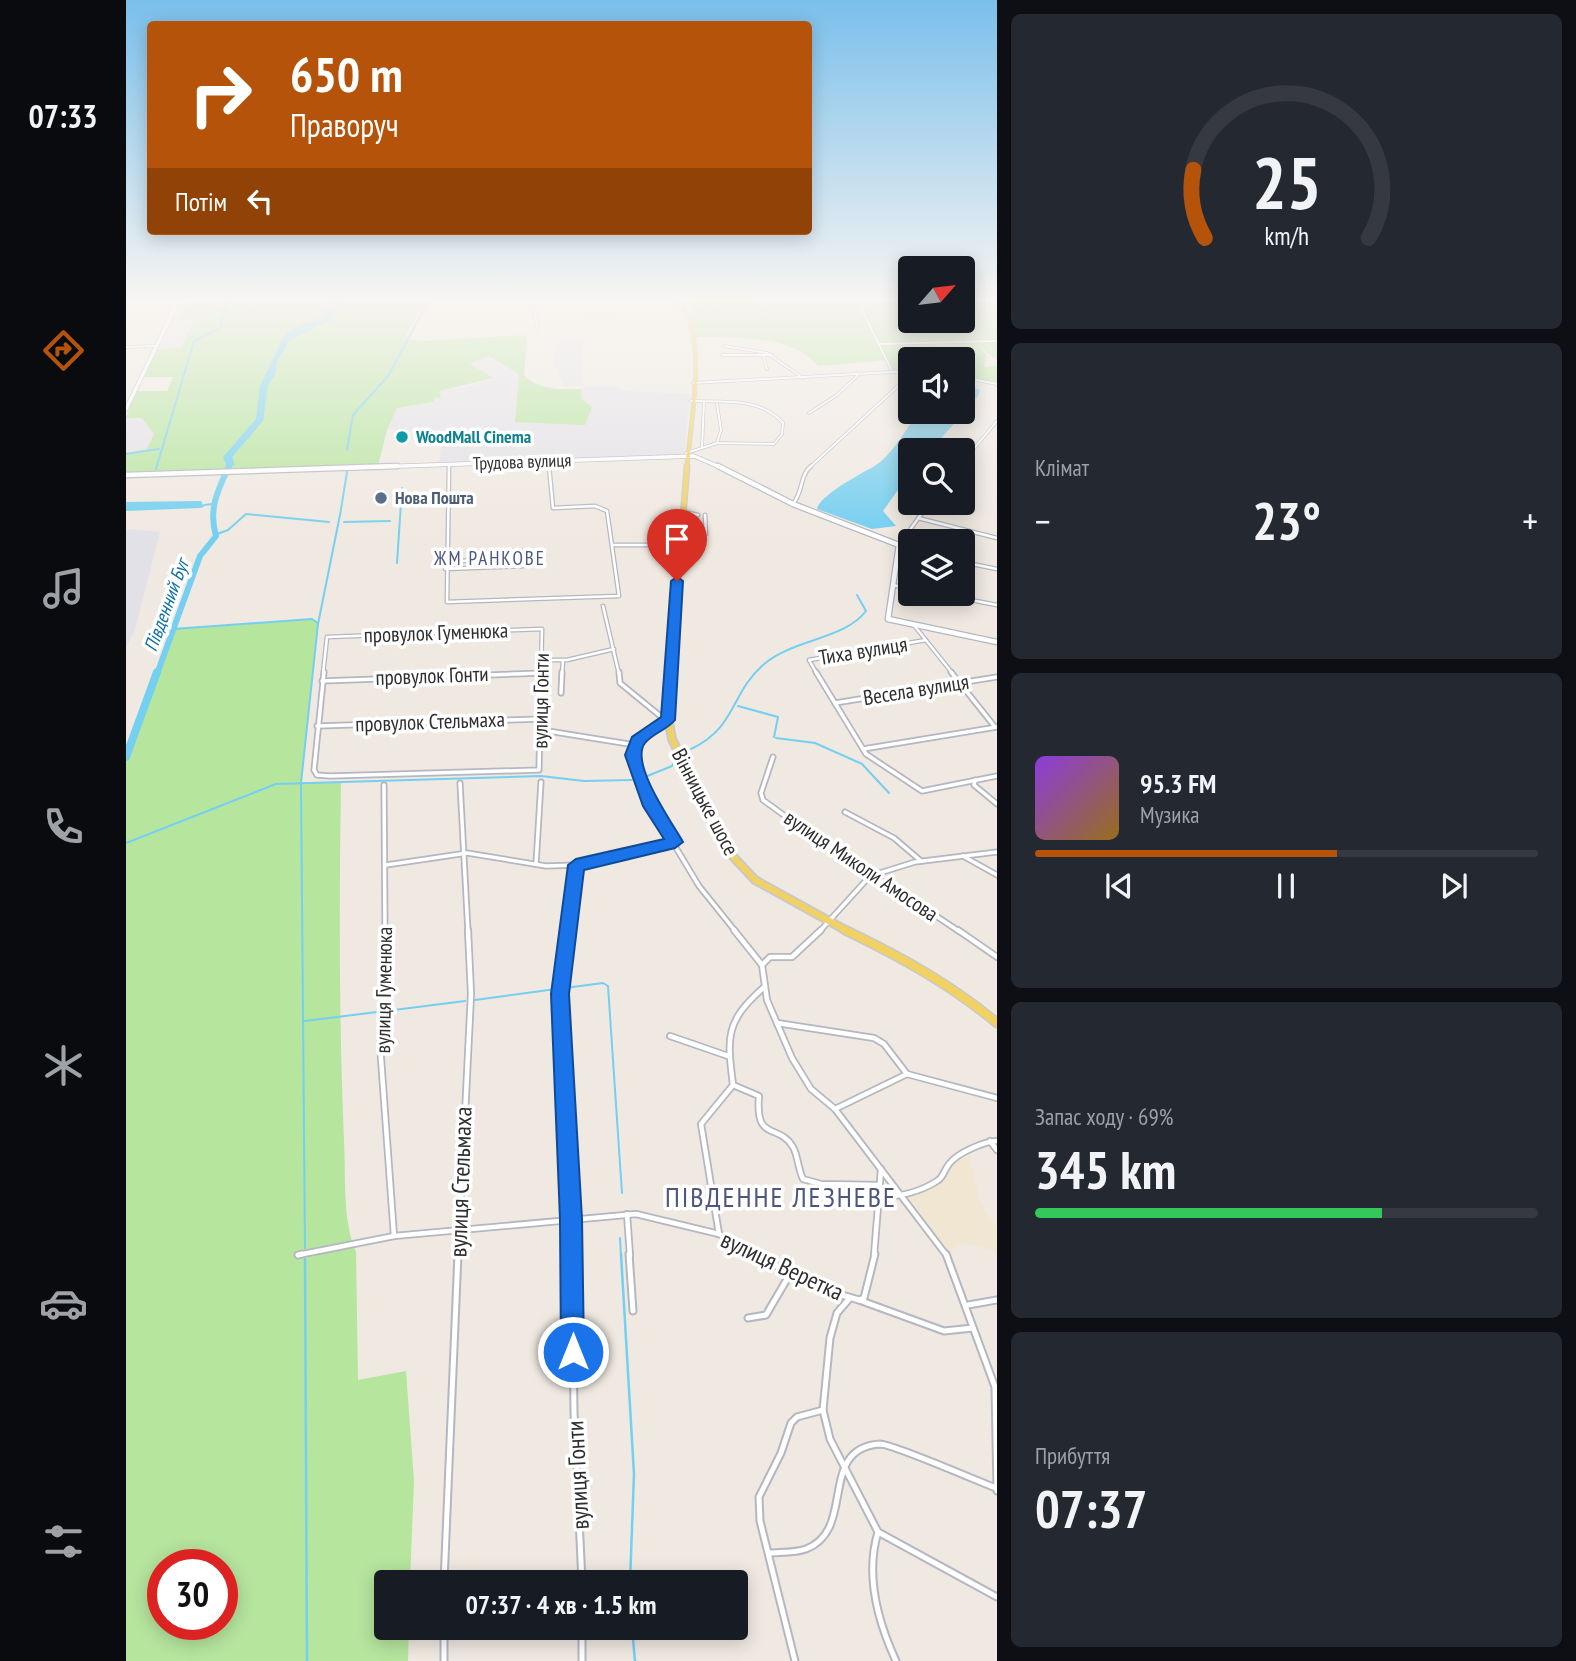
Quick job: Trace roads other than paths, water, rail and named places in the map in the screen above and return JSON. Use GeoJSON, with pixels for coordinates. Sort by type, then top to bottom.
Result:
{"type":"FeatureCollection","features":[{"type":"Feature","properties":{"kind":"main road","name":"Вінницьке шосе"},"geometry":{"type":"LineString","coordinates":[[693,380],[666,720],[672,739],[725,848],[755,880],[830,923],[937,978],[997,1023]]}},
{"type":"Feature","properties":{"kind":"main road","name":"Трудова вулиця"},"geometry":{"type":"LineString","coordinates":[[245,471],[549,461]]}},
{"type":"Feature","properties":{"kind":"street"},"geometry":{"type":"LineString","coordinates":[[126,409],[140,380]]}},
{"type":"Feature","properties":{"kind":"street"},"geometry":{"type":"LineString","coordinates":[[693,383],[757,380]]}},
{"type":"Feature","properties":{"kind":"street"},"geometry":{"type":"LineString","coordinates":[[809,413],[837,395],[854,380]]}},
{"type":"Feature","properties":{"kind":"street"},"geometry":{"type":"LineString","coordinates":[[975,380],[997,384]]}},
{"type":"Feature","properties":{"kind":"street"},"geometry":{"type":"LineString","coordinates":[[793,504],[803,493],[805,471],[898,384]]}},
{"type":"Feature","properties":{"kind":"street"},"geometry":{"type":"LineString","coordinates":[[686,455],[717,443],[769,446],[779,439],[784,427],[778,415],[768,409],[691,401]]}},
{"type":"Feature","properties":{"kind":"street"},"geometry":{"type":"LineString","coordinates":[[702,449],[704,402]]}},
{"type":"Feature","properties":{"kind":"street"},"geometry":{"type":"LineString","coordinates":[[717,403],[721,430],[717,443]]}},
{"type":"Feature","properties":{"kind":"street"},"geometry":{"type":"LineString","coordinates":[[975,447],[997,421]]}},
{"type":"Feature","properties":{"kind":"street","name":"Трудова вулиця"},"geometry":{"type":"LineString","coordinates":[[549,461],[694,456],[749,479],[793,504],[898,545]]}},
{"type":"Feature","properties":{"kind":"street"},"geometry":{"type":"LineString","coordinates":[[449,464],[445,598],[450,604],[617,597],[620,594],[607,511],[602,507],[554,508],[549,461]]}},
{"type":"Feature","properties":{"kind":"street","name":"Трудова вулиця"},"geometry":{"type":"LineString","coordinates":[[126,475],[245,471]]}},
{"type":"Feature","properties":{"kind":"street"},"geometry":{"type":"LineString","coordinates":[[682,512],[698,515]]}},
{"type":"Feature","properties":{"kind":"street"},"geometry":{"type":"LineString","coordinates":[[705,515],[706,534]]}},
{"type":"Feature","properties":{"kind":"street"},"geometry":{"type":"LineString","coordinates":[[910,529],[920,515]]}},
{"type":"Feature","properties":{"kind":"street"},"geometry":{"type":"LineString","coordinates":[[918,518],[997,538]]}},
{"type":"Feature","properties":{"kind":"street"},"geometry":{"type":"LineString","coordinates":[[612,545],[680,545]]}},
{"type":"Feature","properties":{"kind":"street"},"geometry":{"type":"LineString","coordinates":[[445,569],[523,566],[522,551],[509,551],[509,559],[459,561],[459,553],[446,554]]}},
{"type":"Feature","properties":{"kind":"street","name":"Тиха вулиця"},"geometry":{"type":"LineString","coordinates":[[898,552],[888,619],[914,624]]}},
{"type":"Feature","properties":{"kind":"street"},"geometry":{"type":"LineString","coordinates":[[975,565],[997,569]]}},
{"type":"Feature","properties":{"kind":"street"},"geometry":{"type":"LineString","coordinates":[[893,585],[898,586]]}},
{"type":"Feature","properties":{"kind":"street"},"geometry":{"type":"LineString","coordinates":[[975,601],[997,605]]}},
{"type":"Feature","properties":{"kind":"street"},"geometry":{"type":"LineString","coordinates":[[603,606],[605,625],[623,688],[666,720],[635,745],[633,755],[651,806],[699,886],[762,965],[763,988],[792,1058],[811,1089],[835,1109],[947,1256],[995,1387],[996,1490],[882,1444],[854,1450],[843,1461],[839,1473],[837,1510],[832,1526],[811,1548],[769,1553]]}},
{"type":"Feature","properties":{"kind":"street"},"geometry":{"type":"LineString","coordinates":[[914,624],[996,728]]}},
{"type":"Feature","properties":{"kind":"street"},"geometry":{"type":"LineString","coordinates":[[914,624],[997,642]]}},
{"type":"Feature","properties":{"kind":"street","name":"провулок Гуменюка"},"geometry":{"type":"LineString","coordinates":[[322,681],[327,637],[542,629],[542,632]]}},
{"type":"Feature","properties":{"kind":"street","name":"вулиця Гонти"},"geometry":{"type":"LineString","coordinates":[[317,726],[313,770],[317,775],[539,770],[542,730],[542,632]]}},
{"type":"Feature","properties":{"kind":"street","name":"Тиха вулиця"},"geometry":{"type":"LineString","coordinates":[[926,640],[808,660],[863,749],[922,791],[975,780]]}},
{"type":"Feature","properties":{"kind":"street"},"geometry":{"type":"LineString","coordinates":[[542,660],[563,661],[614,649]]}},
{"type":"Feature","properties":{"kind":"street"},"geometry":{"type":"LineString","coordinates":[[561,693],[563,661]]}},
{"type":"Feature","properties":{"kind":"street","name":"провулок Гонти"},"geometry":{"type":"LineString","coordinates":[[322,681],[542,673]]}},
{"type":"Feature","properties":{"kind":"street","name":"Весела вулиця"},"geometry":{"type":"LineString","coordinates":[[835,703],[997,677]]}},
{"type":"Feature","properties":{"kind":"street"},"geometry":{"type":"LineString","coordinates":[[317,726],[322,681]]}},
{"type":"Feature","properties":{"kind":"street","name":"провулок Стельмаха"},"geometry":{"type":"LineString","coordinates":[[317,726],[542,719]]}},
{"type":"Feature","properties":{"kind":"street"},"geometry":{"type":"LineString","coordinates":[[863,749],[996,728]]}},
{"type":"Feature","properties":{"kind":"street"},"geometry":{"type":"LineString","coordinates":[[542,730],[635,745]]}},
{"type":"Feature","properties":{"kind":"street","name":"вулиця Миколи Амосова"},"geometry":{"type":"LineString","coordinates":[[773,757],[761,793],[763,800],[870,876],[890,885],[997,957]]}},
{"type":"Feature","properties":{"kind":"street"},"geometry":{"type":"LineString","coordinates":[[997,776],[975,780],[974,785],[997,804]]}},
{"type":"Feature","properties":{"kind":"street"},"geometry":{"type":"LineString","coordinates":[[536,864],[541,782]]}},
{"type":"Feature","properties":{"kind":"street","name":"вулиця Стельмаха"},"geometry":{"type":"LineString","coordinates":[[444,1570],[445,1502],[451,1450],[471,994],[460,783]]}},
{"type":"Feature","properties":{"kind":"street","name":"вулиця Гуменюка"},"geometry":{"type":"LineString","coordinates":[[384,785],[386,959],[380,1013],[380,1045],[393,1180],[394,1236]]}},
{"type":"Feature","properties":{"kind":"street"},"geometry":{"type":"LineString","coordinates":[[845,812],[894,838],[921,861]]}},
{"type":"Feature","properties":{"kind":"street"},"geometry":{"type":"LineString","coordinates":[[386,864],[465,853],[536,864],[576,865],[675,842]]}},
{"type":"Feature","properties":{"kind":"street"},"geometry":{"type":"LineString","coordinates":[[762,965],[770,957],[792,957],[830,923],[870,876],[921,861],[997,852]]}},
{"type":"Feature","properties":{"kind":"street"},"geometry":{"type":"LineString","coordinates":[[961,855],[997,875]]}},
{"type":"Feature","properties":{"kind":"street","name":"вулиця Гонти"},"geometry":{"type":"LineString","coordinates":[[576,865],[560,994],[571,1219],[574,1412],[581,1570]]}},
{"type":"Feature","properties":{"kind":"street"},"geometry":{"type":"LineString","coordinates":[[719,1234],[701,1124],[703,1117],[720,1103],[733,1085],[728,1056],[730,1024],[740,1007],[763,988]]}},
{"type":"Feature","properties":{"kind":"street"},"geometry":{"type":"LineString","coordinates":[[777,1023],[874,1038],[884,1044],[907,1074],[997,1098]]}},
{"type":"Feature","properties":{"kind":"street"},"geometry":{"type":"LineString","coordinates":[[670,1036],[728,1056]]}},
{"type":"Feature","properties":{"kind":"street"},"geometry":{"type":"LineString","coordinates":[[835,1109],[907,1074]]}},
{"type":"Feature","properties":{"kind":"street"},"geometry":{"type":"LineString","coordinates":[[733,1085],[759,1096],[760,1117],[764,1128],[793,1147],[803,1179],[821,1184],[879,1185]]}},
{"type":"Feature","properties":{"kind":"street"},"geometry":{"type":"LineString","coordinates":[[879,1197],[903,1195],[933,1183],[941,1178],[950,1162],[993,1141],[997,1150]]}},
{"type":"Feature","properties":{"kind":"street"},"geometry":{"type":"LineString","coordinates":[[881,1169],[877,1237],[871,1275],[864,1298],[855,1300],[837,1313],[830,1338],[823,1409],[830,1439],[878,1532],[997,1597]]}},
{"type":"Feature","properties":{"kind":"street"},"geometry":{"type":"LineString","coordinates":[[627,1214],[633,1311]]}},
{"type":"Feature","properties":{"kind":"street","name":"вулиця Веретка"},"geometry":{"type":"LineString","coordinates":[[298,1255],[394,1236],[636,1214],[719,1234],[790,1274],[944,1331],[974,1328]]}},
{"type":"Feature","properties":{"kind":"street"},"geometry":{"type":"LineString","coordinates":[[748,1318],[766,1315],[790,1274]]}},
{"type":"Feature","properties":{"kind":"street"},"geometry":{"type":"LineString","coordinates":[[967,1305],[997,1300]]}},
{"type":"Feature","properties":{"kind":"street"},"geometry":{"type":"LineString","coordinates":[[795,1661],[760,1521],[759,1496],[781,1452],[791,1423],[797,1417],[823,1409]]}},
{"type":"Feature","properties":{"kind":"street"},"geometry":{"type":"LineString","coordinates":[[878,1532],[873,1557],[877,1616],[896,1661]]}},
{"type":"Feature","properties":{"kind":"street"},"geometry":{"type":"LineString","coordinates":[[444,1640],[444,1661]]}},
{"type":"Feature","properties":{"kind":"street"},"geometry":{"type":"LineString","coordinates":[[582,1640],[582,1661]]}},
{"type":"Feature","properties":{"kind":"water"},"geometry":{"type":"Polygon","coordinates":[[[263,380],[272,380],[268,385],[263,421],[232,457],[235,465],[227,467],[223,457],[256,419],[263,380]]]}},
{"type":"Feature","properties":{"kind":"water"},"geometry":{"type":"Polygon","coordinates":[[[975,388],[980,390],[975,399],[975,388]]]}},
{"type":"Feature","properties":{"kind":"water"},"geometry":{"type":"Polygon","coordinates":[[[910,424],[954,424],[941,438],[901,438],[910,424]]]}},
{"type":"Feature","properties":{"kind":"water"},"geometry":{"type":"Polygon","coordinates":[[[898,442],[898,490],[883,511],[896,526],[872,529],[817,509],[832,492],[887,456],[898,442]]]}},
{"type":"Feature","properties":{"kind":"water"},"geometry":{"type":"Polygon","coordinates":[[[201,501],[204,507],[200,508],[126,511],[126,502],[201,501]]]}},
{"type":"Feature","properties":{"kind":"waterway"},"geometry":{"type":"LineString","coordinates":[[156,469],[183,380]]}},
{"type":"Feature","properties":{"kind":"waterway"},"geometry":{"type":"LineString","coordinates":[[347,450],[353,415],[385,380]]}},
{"type":"Feature","properties":{"kind":"waterway"},"geometry":{"type":"LineString","coordinates":[[126,454],[159,449]]}},
{"type":"Feature","properties":{"kind":"waterway","name":"Південний Буг"},"geometry":{"type":"LineString","coordinates":[[157,674],[200,556],[216,536],[214,508],[229,466]]}},
{"type":"Feature","properties":{"kind":"waterway"},"geometry":{"type":"LineString","coordinates":[[341,509],[347,472]]}},
{"type":"Feature","properties":{"kind":"waterway"},"geometry":{"type":"LineString","coordinates":[[397,563],[402,488]]}},
{"type":"Feature","properties":{"kind":"waterway"},"geometry":{"type":"LineString","coordinates":[[204,505],[213,504]]}},
{"type":"Feature","properties":{"kind":"waterway"},"geometry":{"type":"LineString","coordinates":[[301,783],[318,624],[341,510]]}},
{"type":"Feature","properties":{"kind":"waterway"},"geometry":{"type":"LineString","coordinates":[[217,534],[228,530],[246,514],[329,522]]}},
{"type":"Feature","properties":{"kind":"waterway"},"geometry":{"type":"LineString","coordinates":[[344,522],[390,521]]}},
{"type":"Feature","properties":{"kind":"waterway"},"geometry":{"type":"LineString","coordinates":[[691,749],[717,731],[744,687],[763,665],[775,656],[856,621],[866,611],[857,595]]}},
{"type":"Feature","properties":{"kind":"waterway"},"geometry":{"type":"LineString","coordinates":[[173,629],[312,619],[318,623]]}},
{"type":"Feature","properties":{"kind":"waterway","name":"Південний Буг"},"geometry":{"type":"LineString","coordinates":[[126,757],[157,672]]}},
{"type":"Feature","properties":{"kind":"waterway"},"geometry":{"type":"LineString","coordinates":[[738,706],[778,717],[774,737]]}},
{"type":"Feature","properties":{"kind":"waterway"},"geometry":{"type":"LineString","coordinates":[[776,738],[815,743],[862,764],[889,793]]}},
{"type":"Feature","properties":{"kind":"waterway"},"geometry":{"type":"LineString","coordinates":[[645,777],[672,766],[677,758]]}},
{"type":"Feature","properties":{"kind":"waterway"},"geometry":{"type":"LineString","coordinates":[[301,783],[541,776],[584,781],[632,780]]}},
{"type":"Feature","properties":{"kind":"waterway"},"geometry":{"type":"LineString","coordinates":[[126,843],[276,784],[301,783]]}},
{"type":"Feature","properties":{"kind":"waterway"},"geometry":{"type":"LineString","coordinates":[[301,783],[305,1248]]}},
{"type":"Feature","properties":{"kind":"waterway"},"geometry":{"type":"LineString","coordinates":[[565,988],[603,983],[608,986],[622,1193]]}},
{"type":"Feature","properties":{"kind":"waterway"},"geometry":{"type":"LineString","coordinates":[[475,1000],[556,989]]}},
{"type":"Feature","properties":{"kind":"waterway"},"geometry":{"type":"LineString","coordinates":[[386,1011],[465,1001]]}},
{"type":"Feature","properties":{"kind":"waterway"},"geometry":{"type":"LineString","coordinates":[[305,1021],[377,1012]]}},
{"type":"Feature","properties":{"kind":"waterway"},"geometry":{"type":"LineString","coordinates":[[620,1238],[621,1256]]}},
{"type":"Feature","properties":{"kind":"waterway"},"geometry":{"type":"LineString","coordinates":[[621,1254],[634,1474],[630,1570]]}},
{"type":"Feature","properties":{"kind":"waterway"},"geometry":{"type":"LineString","coordinates":[[305,1259],[307,1661]]}},
{"type":"Feature","properties":{"kind":"waterway"},"geometry":{"type":"LineString","coordinates":[[633,1640],[635,1661]]}},
{"type":"Feature","properties":{"kind":"place","name":"WoodMall Cinema"},"geometry":{"type":"Point","coordinates":[402,437]}},
{"type":"Feature","properties":{"kind":"place","name":"Нова Пошта"},"geometry":{"type":"Point","coordinates":[381,498]}},
{"type":"Feature","properties":{"kind":"district","name":"ЖМ РАНКОВЕ"},"geometry":{"type":"Point","coordinates":[490,558]}},
{"type":"Feature","properties":{"kind":"district","name":"ПІВДЕННЕ ЛЕЗНЕВЕ"},"geometry":{"type":"Point","coordinates":[781,1197]}}]}
